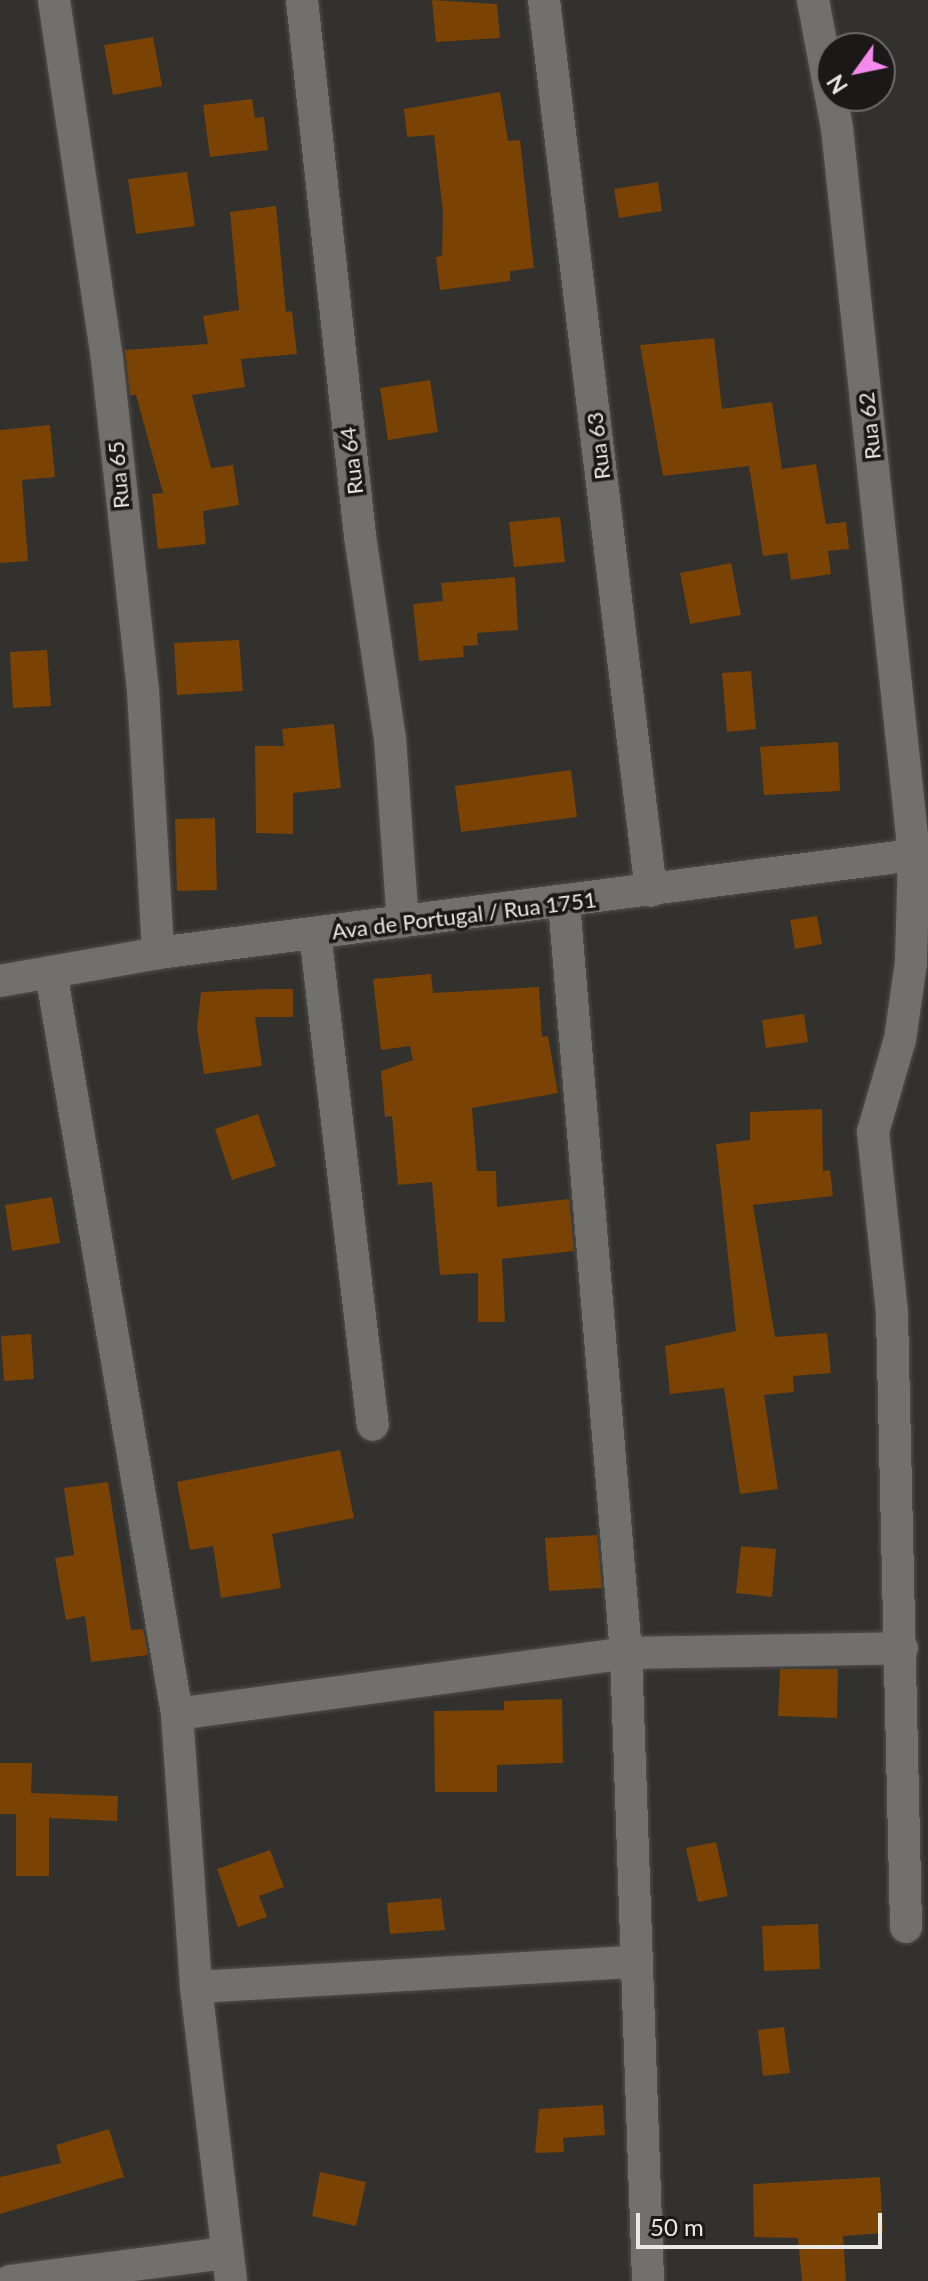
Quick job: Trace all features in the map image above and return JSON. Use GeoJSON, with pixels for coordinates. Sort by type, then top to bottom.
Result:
{"type":"FeatureCollection","features":[{"type":"Feature","properties":{"kind":"street","name":"Rua 65"},"geometry":{"type":"LineString","coordinates":[[54,0],[107,359],[143,690],[158,953]]}},
{"type":"Feature","properties":{"kind":"street","name":"Rua 64"},"geometry":{"type":"LineString","coordinates":[[302,0],[343,395],[390,738],[403,922]]}},
{"type":"Feature","properties":{"kind":"street","name":"Rua 63"},"geometry":{"type":"LineString","coordinates":[[544,0],[651,891]]}},
{"type":"Feature","properties":{"kind":"street","name":"Rua 62"},"geometry":{"type":"LineString","coordinates":[[813,0],[837,128],[921,854],[900,1039],[873,1132],[892,1314],[906,1927]]}},
{"type":"Feature","properties":{"kind":"street","name":"Ava de Portugal / Rua 1751"},"geometry":{"type":"LineString","coordinates":[[0,981],[158,953],[921,854]]}},
{"type":"Feature","properties":{"kind":"street"},"geometry":{"type":"LineString","coordinates":[[564,902],[626,1653],[648,2281]]}},
{"type":"Feature","properties":{"kind":"street"},"geometry":{"type":"LineString","coordinates":[[315,933],[373,1425]]}},
{"type":"Feature","properties":{"kind":"street"},"geometry":{"type":"LineString","coordinates":[[10,2281],[228,2267],[196,1987],[177,1714],[51,972]]}},
{"type":"Feature","properties":{"kind":"street"},"geometry":{"type":"LineString","coordinates":[[177,1714],[626,1653],[902,1648]]}},
{"type":"Feature","properties":{"kind":"street"},"geometry":{"type":"LineString","coordinates":[[196,1987],[635,1962]]}},
{"type":"Feature","properties":{"kind":"building"},"geometry":{"type":"Polygon","coordinates":[[[432,0],[497,4],[500,38],[436,42],[432,0]]]}},
{"type":"Feature","properties":{"kind":"building"},"geometry":{"type":"Polygon","coordinates":[[[153,37],[162,86],[113,95],[104,45],[153,37]]]}},
{"type":"Feature","properties":{"kind":"building"},"geometry":{"type":"Polygon","coordinates":[[[500,92],[508,141],[520,140],[534,268],[510,271],[510,281],[440,290],[436,257],[442,256],[443,212],[434,135],[407,137],[404,109],[500,92]]]}},
{"type":"Feature","properties":{"kind":"building"},"geometry":{"type":"Polygon","coordinates":[[[252,99],[255,118],[264,117],[268,150],[210,157],[203,105],[252,99]]]}},
{"type":"Feature","properties":{"kind":"building"},"geometry":{"type":"Polygon","coordinates":[[[187,172],[195,226],[136,234],[128,179],[187,172]]]}},
{"type":"Feature","properties":{"kind":"building"},"geometry":{"type":"Polygon","coordinates":[[[658,182],[662,211],[619,218],[614,189],[658,182]]]}},
{"type":"Feature","properties":{"kind":"building"},"geometry":{"type":"Polygon","coordinates":[[[276,206],[286,312],[292,311],[297,354],[241,359],[245,387],[192,395],[211,468],[233,465],[239,505],[203,511],[206,544],[158,549],[152,494],[163,493],[136,395],[130,395],[125,350],[208,344],[203,316],[239,310],[230,212],[276,206]]]}},
{"type":"Feature","properties":{"kind":"building"},"geometry":{"type":"Polygon","coordinates":[[[714,338],[722,409],[772,402],[782,469],[816,464],[826,524],[846,522],[849,549],[828,551],[831,574],[791,580],[787,553],[763,556],[749,466],[663,476],[640,345],[714,338]]]}},
{"type":"Feature","properties":{"kind":"building"},"geometry":{"type":"Polygon","coordinates":[[[430,380],[438,432],[388,440],[380,388],[430,380]]]}},
{"type":"Feature","properties":{"kind":"building"},"geometry":{"type":"Polygon","coordinates":[[[50,425],[55,477],[22,480],[28,561],[0,563],[0,430],[50,425]]]}},
{"type":"Feature","properties":{"kind":"building"},"geometry":{"type":"Polygon","coordinates":[[[560,517],[565,562],[514,567],[509,522],[560,517]]]}},
{"type":"Feature","properties":{"kind":"building"},"geometry":{"type":"Polygon","coordinates":[[[731,563],[741,615],[690,624],[680,573],[731,563]]]}},
{"type":"Feature","properties":{"kind":"building"},"geometry":{"type":"Polygon","coordinates":[[[515,577],[518,630],[477,633],[478,645],[463,646],[464,657],[419,661],[413,604],[443,601],[441,583],[515,577]]]}},
{"type":"Feature","properties":{"kind":"building"},"geometry":{"type":"Polygon","coordinates":[[[239,640],[243,691],[177,695],[174,643],[239,640]]]}},
{"type":"Feature","properties":{"kind":"building"},"geometry":{"type":"Polygon","coordinates":[[[47,650],[51,706],[13,708],[10,652],[47,650]]]}},
{"type":"Feature","properties":{"kind":"building"},"geometry":{"type":"Polygon","coordinates":[[[751,671],[756,729],[727,732],[722,673],[751,671]]]}},
{"type":"Feature","properties":{"kind":"building"},"geometry":{"type":"Polygon","coordinates":[[[334,724],[341,788],[293,793],[293,834],[256,833],[255,746],[284,746],[282,729],[334,724]]]}},
{"type":"Feature","properties":{"kind":"building"},"geometry":{"type":"Polygon","coordinates":[[[838,742],[840,791],[764,795],[760,747],[838,742]]]}},
{"type":"Feature","properties":{"kind":"building"},"geometry":{"type":"Polygon","coordinates":[[[571,770],[577,817],[461,832],[455,786],[571,770]]]}},
{"type":"Feature","properties":{"kind":"building"},"geometry":{"type":"Polygon","coordinates":[[[215,818],[217,890],[177,891],[175,819],[215,818]]]}},
{"type":"Feature","properties":{"kind":"building"},"geometry":{"type":"Polygon","coordinates":[[[817,916],[822,944],[795,949],[790,920],[817,916]]]}},
{"type":"Feature","properties":{"kind":"building"},"geometry":{"type":"Polygon","coordinates":[[[431,974],[433,993],[539,987],[542,1037],[548,1036],[558,1093],[472,1108],[477,1171],[496,1171],[497,1207],[569,1199],[574,1251],[502,1259],[505,1322],[478,1322],[478,1273],[440,1275],[432,1182],[398,1185],[392,1116],[385,1117],[381,1071],[413,1060],[410,1046],[381,1050],[373,979],[431,974]]]}},
{"type":"Feature","properties":{"kind":"building"},"geometry":{"type":"Polygon","coordinates":[[[293,989],[293,1017],[255,1017],[262,1066],[204,1074],[197,1027],[201,992],[293,989]]]}},
{"type":"Feature","properties":{"kind":"building"},"geometry":{"type":"Polygon","coordinates":[[[804,1014],[808,1042],[766,1048],[762,1020],[804,1014]]]}},
{"type":"Feature","properties":{"kind":"building"},"geometry":{"type":"Polygon","coordinates":[[[822,1109],[823,1171],[830,1170],[833,1196],[753,1205],[775,1337],[827,1333],[831,1373],[793,1376],[794,1392],[764,1395],[778,1489],[740,1494],[724,1388],[670,1394],[665,1346],[736,1331],[716,1144],[750,1140],[750,1112],[822,1109]]]}},
{"type":"Feature","properties":{"kind":"building"},"geometry":{"type":"Polygon","coordinates":[[[258,1114],[276,1166],[232,1180],[215,1129],[258,1114]]]}},
{"type":"Feature","properties":{"kind":"building"},"geometry":{"type":"Polygon","coordinates":[[[52,1197],[60,1243],[12,1251],[5,1205],[52,1197]]]}},
{"type":"Feature","properties":{"kind":"building"},"geometry":{"type":"Polygon","coordinates":[[[31,1334],[34,1379],[4,1381],[1,1336],[31,1334]]]}},
{"type":"Feature","properties":{"kind":"building"},"geometry":{"type":"Polygon","coordinates":[[[340,1450],[354,1518],[272,1534],[281,1588],[221,1598],[213,1546],[190,1550],[177,1482],[340,1450]]]}},
{"type":"Feature","properties":{"kind":"building"},"geometry":{"type":"Polygon","coordinates":[[[108,1482],[131,1630],[143,1629],[148,1655],[91,1662],[85,1616],[66,1620],[55,1558],[74,1555],[64,1488],[108,1482]]]}},
{"type":"Feature","properties":{"kind":"building"},"geometry":{"type":"Polygon","coordinates":[[[597,1535],[602,1588],[549,1591],[545,1538],[597,1535]]]}},
{"type":"Feature","properties":{"kind":"building"},"geometry":{"type":"Polygon","coordinates":[[[741,1546],[776,1549],[772,1597],[736,1593],[741,1546]]]}},
{"type":"Feature","properties":{"kind":"building"},"geometry":{"type":"Polygon","coordinates":[[[780,1669],[838,1669],[837,1718],[778,1716],[780,1669]]]}},
{"type":"Feature","properties":{"kind":"building"},"geometry":{"type":"Polygon","coordinates":[[[562,1699],[563,1763],[497,1765],[497,1792],[435,1792],[434,1711],[504,1710],[504,1701],[562,1699]]]}},
{"type":"Feature","properties":{"kind":"building"},"geometry":{"type":"Polygon","coordinates":[[[0,1763],[32,1763],[31,1793],[118,1796],[117,1821],[49,1818],[49,1876],[16,1876],[16,1814],[0,1814],[0,1763]]]}},
{"type":"Feature","properties":{"kind":"building"},"geometry":{"type":"Polygon","coordinates":[[[716,1842],[728,1896],[698,1902],[686,1848],[716,1842]]]}},
{"type":"Feature","properties":{"kind":"building"},"geometry":{"type":"Polygon","coordinates":[[[270,1850],[284,1887],[259,1896],[267,1917],[238,1927],[217,1869],[270,1850]]]}},
{"type":"Feature","properties":{"kind":"building"},"geometry":{"type":"Polygon","coordinates":[[[441,1898],[445,1930],[390,1934],[387,1903],[441,1898]]]}},
{"type":"Feature","properties":{"kind":"building"},"geometry":{"type":"Polygon","coordinates":[[[818,1924],[820,1969],[764,1971],[762,1926],[818,1924]]]}},
{"type":"Feature","properties":{"kind":"building"},"geometry":{"type":"Polygon","coordinates":[[[784,2027],[790,2073],[763,2076],[758,2030],[784,2027]]]}},
{"type":"Feature","properties":{"kind":"building"},"geometry":{"type":"Polygon","coordinates":[[[603,2105],[605,2135],[563,2138],[564,2152],[535,2153],[539,2109],[603,2105]]]}},
{"type":"Feature","properties":{"kind":"building"},"geometry":{"type":"Polygon","coordinates":[[[109,2129],[124,2177],[0,2214],[0,2177],[61,2163],[56,2145],[109,2129]]]}},
{"type":"Feature","properties":{"kind":"building"},"geometry":{"type":"Polygon","coordinates":[[[320,2172],[366,2182],[356,2226],[312,2216],[320,2172]]]}},
{"type":"Feature","properties":{"kind":"building"},"geometry":{"type":"Polygon","coordinates":[[[880,2177],[883,2233],[843,2236],[846,2281],[802,2281],[798,2238],[754,2237],[753,2184],[880,2177]]]}}]}
